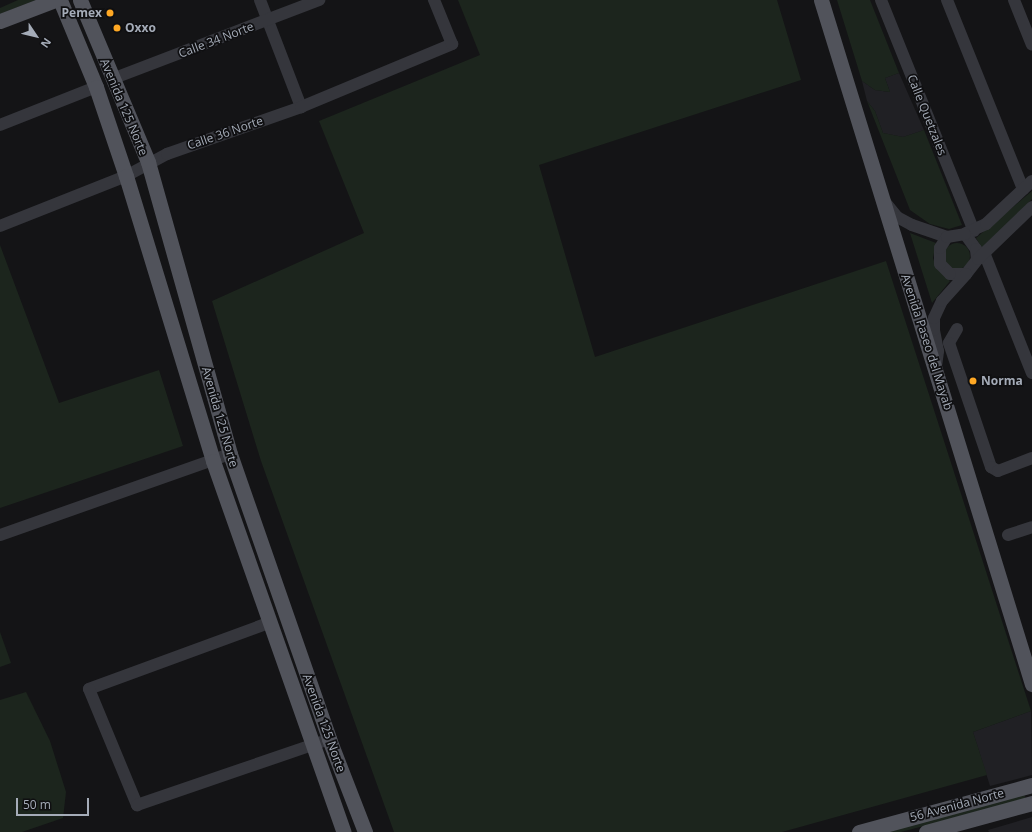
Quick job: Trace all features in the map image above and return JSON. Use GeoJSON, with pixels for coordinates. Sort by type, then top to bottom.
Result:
{"type":"FeatureCollection","features":[{"type":"Feature","properties":{"kind":"main road"},"geometry":{"type":"LineString","coordinates":[[0,22],[55,0]]}},
{"type":"Feature","properties":{"kind":"main road","name":"Avenida 125 Norte"},"geometry":{"type":"LineString","coordinates":[[60,0],[96,87],[126,176],[213,461],[344,832]]}},
{"type":"Feature","properties":{"kind":"main road","name":"Avenida 125 Norte"},"geometry":{"type":"LineString","coordinates":[[80,0],[148,162],[230,454],[329,739],[365,832]]}},
{"type":"Feature","properties":{"kind":"main road","name":"Avenida Paseo del Mayab"},"geometry":{"type":"LineString","coordinates":[[821,0],[880,196],[936,366],[1032,684]]}},
{"type":"Feature","properties":{"kind":"main road","name":"56 Avenida Norte"},"geometry":{"type":"LineString","coordinates":[[859,832],[1032,784]]}},
{"type":"Feature","properties":{"kind":"main road","name":"56 Avenida Norte"},"geometry":{"type":"LineString","coordinates":[[926,832],[1032,803]]}},
{"type":"Feature","properties":{"kind":"street"},"geometry":{"type":"LineString","coordinates":[[260,0],[301,106]]}},
{"type":"Feature","properties":{"kind":"street","name":"Calle 34 Norte"},"geometry":{"type":"LineString","coordinates":[[112,79],[319,0]]}},
{"type":"Feature","properties":{"kind":"street","name":"Calle 36 Norte"},"geometry":{"type":"LineString","coordinates":[[0,226],[126,176],[148,162],[301,106],[452,44],[434,0]]}},
{"type":"Feature","properties":{"kind":"street","name":"Calle Quetzales"},"geometry":{"type":"LineString","coordinates":[[882,0],[969,232]]}},
{"type":"Feature","properties":{"kind":"street"},"geometry":{"type":"LineString","coordinates":[[880,196],[898,217],[912,226],[947,238],[969,232],[986,224],[1028,185],[947,0]]}},
{"type":"Feature","properties":{"kind":"street"},"geometry":{"type":"LineString","coordinates":[[1014,0],[1032,44]]}},
{"type":"Feature","properties":{"kind":"street"},"geometry":{"type":"LineString","coordinates":[[0,125],[96,87]]}},
{"type":"Feature","properties":{"kind":"street"},"geometry":{"type":"LineString","coordinates":[[936,366],[938,351],[934,330],[934,318],[942,301],[981,257],[1032,208]]}},
{"type":"Feature","properties":{"kind":"street"},"geometry":{"type":"LineString","coordinates":[[969,232],[1032,373]]}},
{"type":"Feature","properties":{"kind":"street"},"geometry":{"type":"LineString","coordinates":[[947,238],[938,252],[940,264],[950,274],[966,274]]}},
{"type":"Feature","properties":{"kind":"street"},"geometry":{"type":"LineString","coordinates":[[957,329],[949,343],[991,467],[998,471],[1032,458]]}},
{"type":"Feature","properties":{"kind":"street"},"geometry":{"type":"LineString","coordinates":[[0,535],[230,454]]}},
{"type":"Feature","properties":{"kind":"street"},"geometry":{"type":"LineString","coordinates":[[1008,535],[1032,527]]}},
{"type":"Feature","properties":{"kind":"street"},"geometry":{"type":"LineString","coordinates":[[271,622],[89,689],[137,805],[313,746],[329,739]]}},
{"type":"Feature","properties":{"kind":"shaded area"},"geometry":{"type":"Polygon","coordinates":[[[18,0],[36,0],[0,14],[0,8],[18,0]]]}},
{"type":"Feature","properties":{"kind":"shaded area"},"geometry":{"type":"Polygon","coordinates":[[[458,0],[777,0],[801,80],[539,165],[595,357],[886,261],[1031,711],[973,732],[987,775],[782,832],[394,832],[261,461],[212,301],[364,233],[319,121],[480,55],[458,0]]]}},
{"type":"Feature","properties":{"kind":"shaded area"},"geometry":{"type":"Polygon","coordinates":[[[837,0],[870,0],[899,73],[885,78],[890,92],[875,90],[862,81],[837,0]]]}},
{"type":"Feature","properties":{"kind":"shaded area"},"geometry":{"type":"Polygon","coordinates":[[[899,73],[924,130],[903,137],[883,133],[875,111],[867,101],[862,81],[875,90],[890,92],[885,78],[899,73]]]}},
{"type":"Feature","properties":{"kind":"shaded area"},"geometry":{"type":"Polygon","coordinates":[[[867,101],[875,111],[883,133],[903,137],[924,130],[962,225],[949,229],[930,224],[910,210],[867,101]]]}},
{"type":"Feature","properties":{"kind":"shaded area"},"geometry":{"type":"Polygon","coordinates":[[[1032,191],[1032,199],[982,248],[976,238],[1032,191]]]}},
{"type":"Feature","properties":{"kind":"shaded area"},"geometry":{"type":"Polygon","coordinates":[[[910,233],[936,243],[933,258],[936,267],[950,281],[932,303],[910,233]]]}},
{"type":"Feature","properties":{"kind":"shaded area"},"geometry":{"type":"Polygon","coordinates":[[[957,243],[966,247],[970,256],[966,265],[957,269],[948,265],[944,256],[948,247],[957,243]]]}},
{"type":"Feature","properties":{"kind":"shaded area"},"geometry":{"type":"Polygon","coordinates":[[[0,245],[59,403],[159,370],[183,446],[0,508],[0,245]]]}},
{"type":"Feature","properties":{"kind":"shaded area"},"geometry":{"type":"Polygon","coordinates":[[[0,632],[11,663],[0,667],[0,632]]]}},
{"type":"Feature","properties":{"kind":"shaded area"},"geometry":{"type":"Polygon","coordinates":[[[26,692],[50,741],[66,792],[63,818],[22,832],[0,832],[0,700],[26,692]]]}},
{"type":"Feature","properties":{"kind":"shaded area"},"geometry":{"type":"Polygon","coordinates":[[[1031,711],[1032,775],[990,786],[973,732],[1031,711]]]}},
{"type":"Feature","properties":{"kind":"shaded area"},"geometry":{"type":"Polygon","coordinates":[[[1024,794],[1026,799],[901,832],[884,832],[1024,794]]]}},
{"type":"Feature","properties":{"kind":"shaded area"},"geometry":{"type":"Polygon","coordinates":[[[1032,817],[1032,832],[989,832],[988,830],[1032,817]]]}},
{"type":"Feature","properties":{"kind":"place","name":"Pemex"},"geometry":{"type":"Point","coordinates":[110,13]}},
{"type":"Feature","properties":{"kind":"place","name":"Oxxo"},"geometry":{"type":"Point","coordinates":[117,28]}},
{"type":"Feature","properties":{"kind":"place","name":"Norma"},"geometry":{"type":"Point","coordinates":[973,381]}}]}
